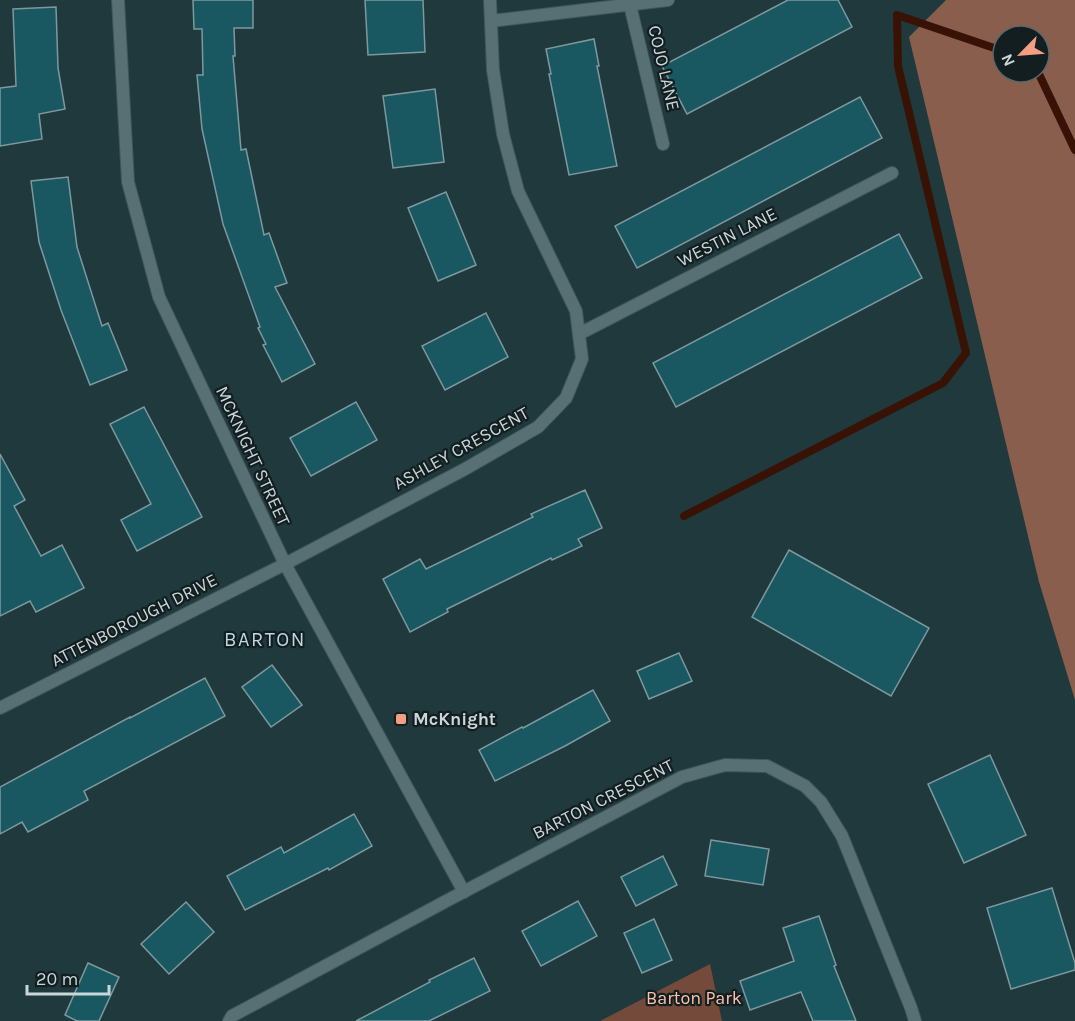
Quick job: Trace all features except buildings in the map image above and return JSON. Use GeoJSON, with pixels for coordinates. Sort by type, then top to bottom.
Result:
{"type":"FeatureCollection","features":[{"type":"Feature","properties":{"kind":"street","name":"MCKNIGHT STREET"},"geometry":{"type":"LineString","coordinates":[[118,0],[128,182],[159,297],[285,564],[464,892]]}},
{"type":"Feature","properties":{"kind":"street","name":"ASHLEY CRESCENT"},"geometry":{"type":"LineString","coordinates":[[285,564],[465,469],[538,427],[566,398],[582,359],[576,311],[518,191],[503,134],[493,70],[490,0]]}},
{"type":"Feature","properties":{"kind":"street"},"geometry":{"type":"LineString","coordinates":[[491,21],[668,0]]}},
{"type":"Feature","properties":{"kind":"street","name":"COJO LANE"},"geometry":{"type":"LineString","coordinates":[[630,3],[663,144]]}},
{"type":"Feature","properties":{"kind":"street","name":"WESTIN LANE"},"geometry":{"type":"LineString","coordinates":[[579,334],[892,173]]}},
{"type":"Feature","properties":{"kind":"street","name":"ATTENBOROUGH DRIVE"},"geometry":{"type":"LineString","coordinates":[[0,708],[285,564]]}},
{"type":"Feature","properties":{"kind":"street","name":"BARTON CRESCENT"},"geometry":{"type":"LineString","coordinates":[[229,1021],[232,1016],[682,777],[725,765],[767,766],[805,786],[822,802],[842,836],[915,1021]]}},
{"type":"Feature","properties":{"kind":"green space","name":"Barton Park"},"geometry":{"type":"Polygon","coordinates":[[[710,964],[722,1021],[600,1021],[710,964]]]}},
{"type":"Feature","properties":{"kind":"shaded area"},"geometry":{"type":"Polygon","coordinates":[[[946,0],[1075,0],[1075,700],[1039,582],[909,37],[946,0]]]}},
{"type":"Feature","properties":{"kind":"waterway"},"geometry":{"type":"LineString","coordinates":[[684,516],[943,383],[966,353],[898,66],[897,15],[991,47]]}},
{"type":"Feature","properties":{"kind":"waterway"},"geometry":{"type":"LineString","coordinates":[[1044,84],[1075,150]]}},
{"type":"Feature","properties":{"kind":"place","name":"McKnight"},"geometry":{"type":"Point","coordinates":[401,719]}},
{"type":"Feature","properties":{"kind":"district","name":"BARTON"},"geometry":{"type":"Point","coordinates":[265,639]}}]}
